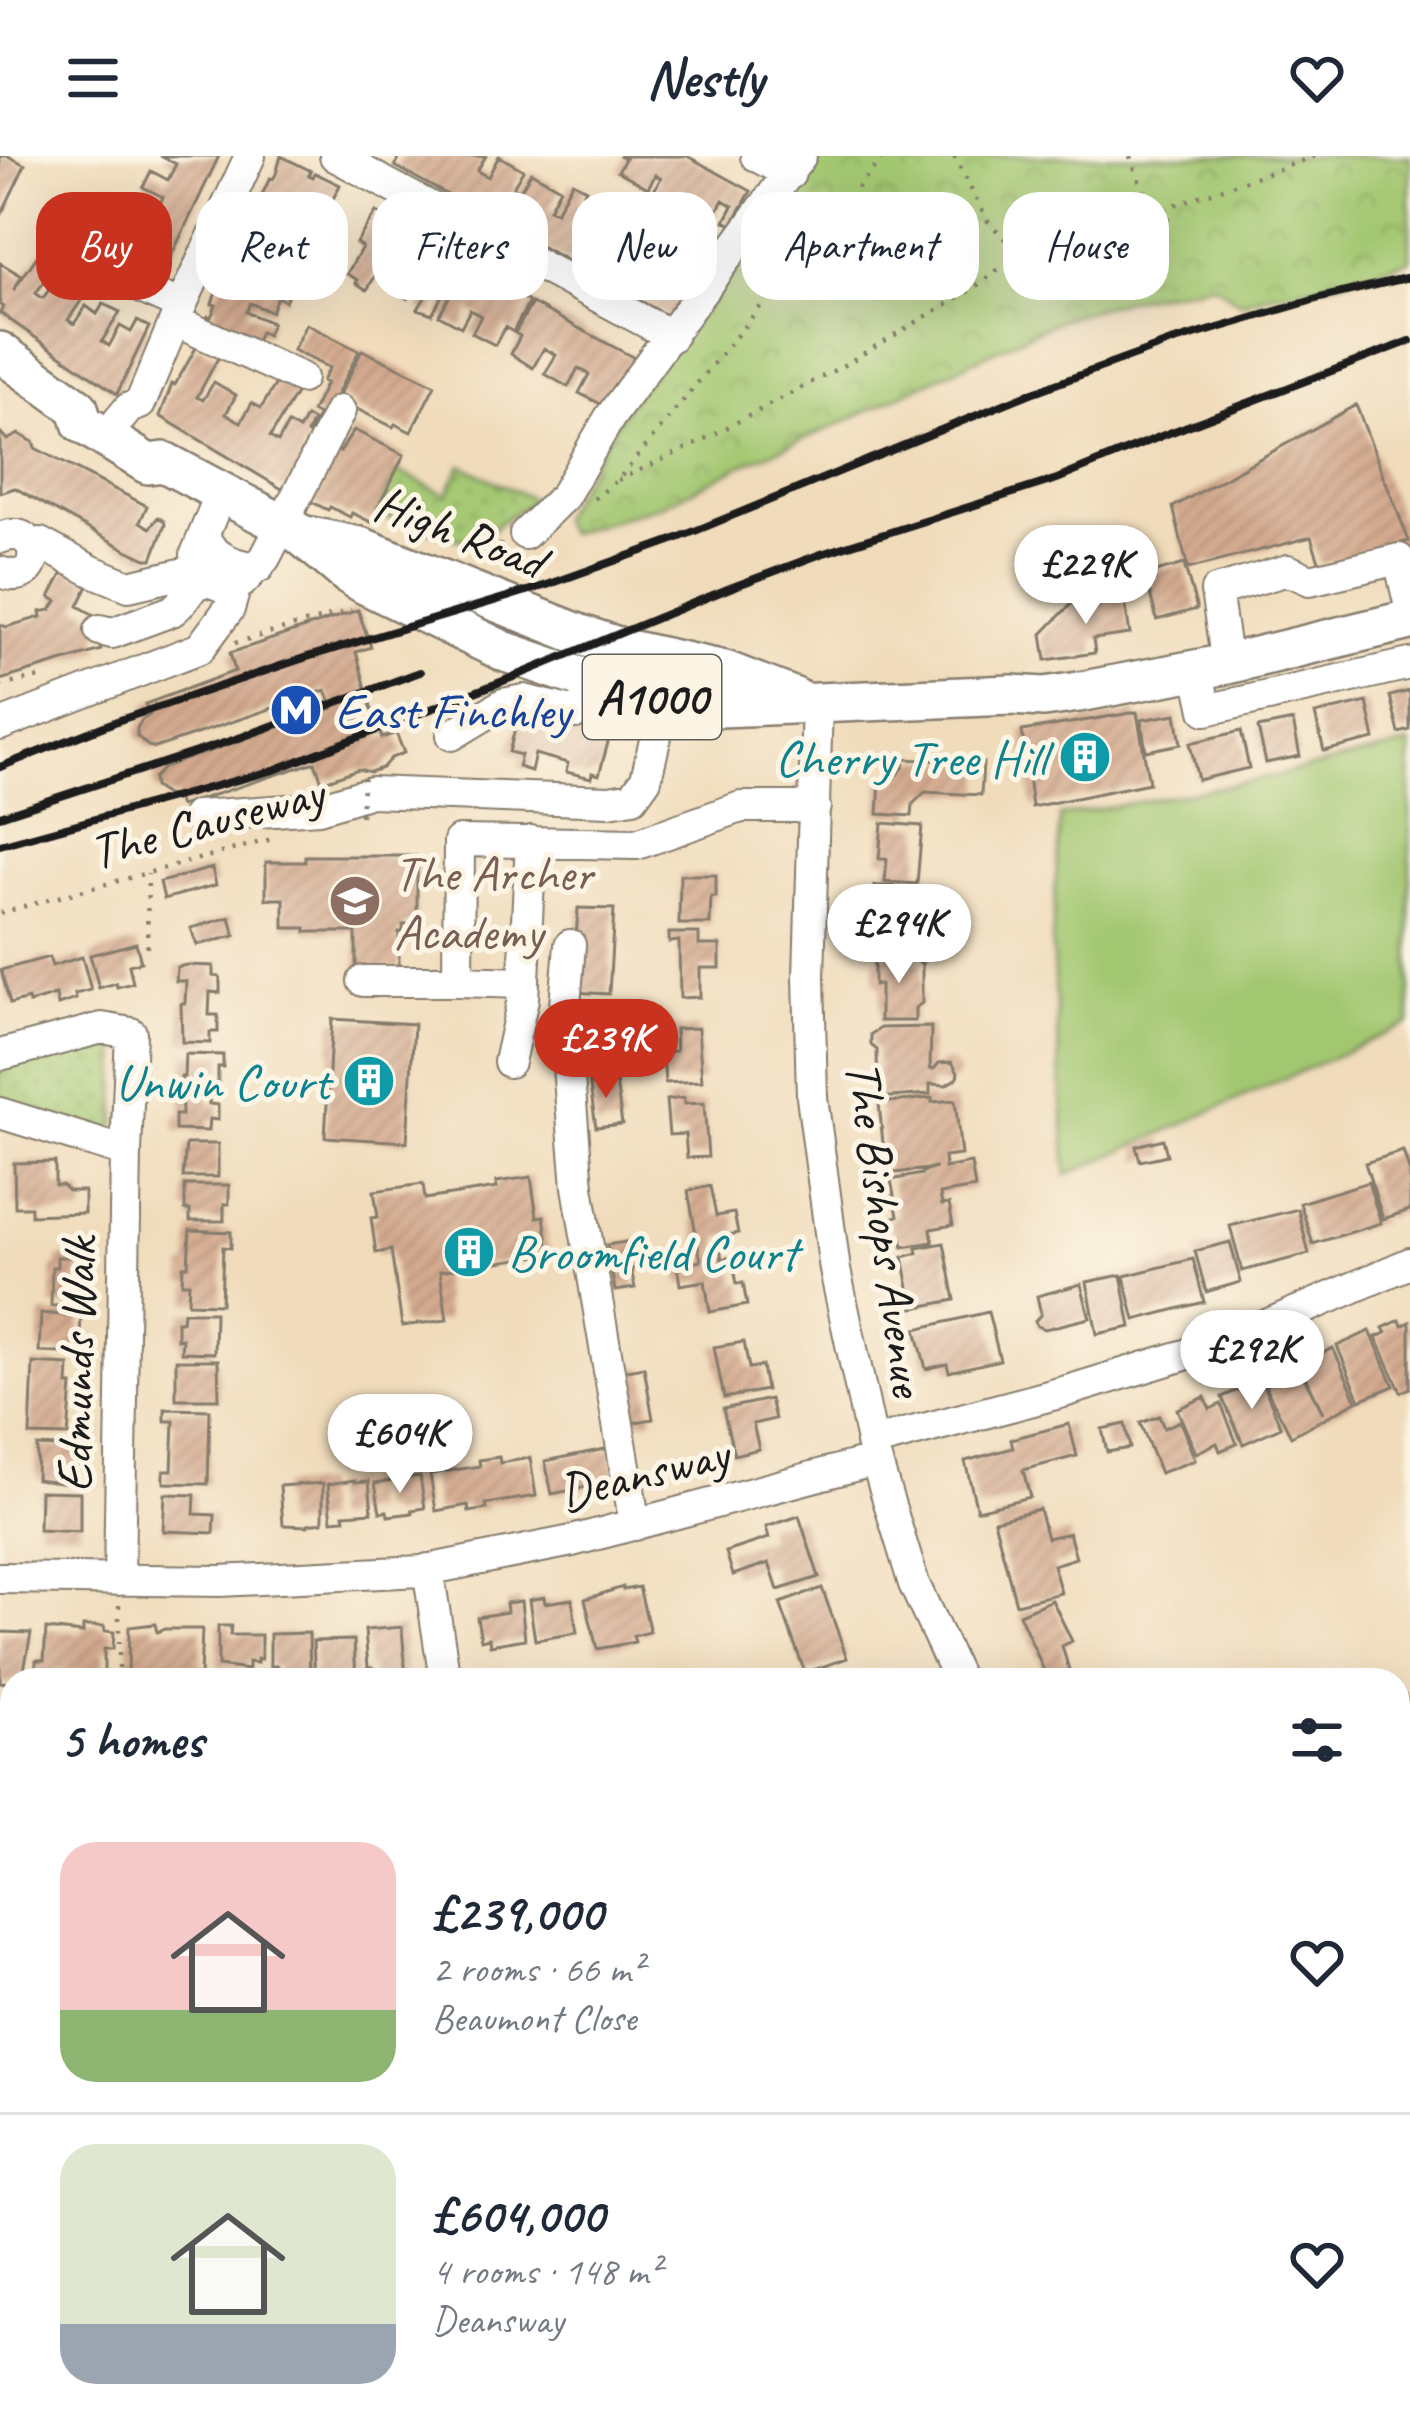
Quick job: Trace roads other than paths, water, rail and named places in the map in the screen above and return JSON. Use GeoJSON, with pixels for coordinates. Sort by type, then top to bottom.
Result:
{"type":"FeatureCollection","features":[{"type":"Feature","properties":{"kind":"main road","name":"High Road"},"geometry":{"type":"LineString","coordinates":[[0,352],[78,408],[82,423],[148,464],[164,462],[221,492],[242,566]]}},
{"type":"Feature","properties":{"kind":"main road","name":"High Road"},"geometry":{"type":"LineString","coordinates":[[78,408],[91,405],[129,413],[159,447],[164,462]]}},
{"type":"Feature","properties":{"kind":"main road","name":"High Road"},"geometry":{"type":"LineString","coordinates":[[242,566],[360,547],[581,635],[725,671],[812,702]]}},
{"type":"Feature","properties":{"kind":"main road","name":"High Road"},"geometry":{"type":"LineString","coordinates":[[242,566],[348,574],[503,650],[592,680]]}},
{"type":"Feature","properties":{"kind":"main road","name":"A1000"},"geometry":{"type":"LineString","coordinates":[[592,680],[664,701],[720,707],[1012,695],[1044,698],[1212,666],[1410,620]]}},
{"type":"Feature","properties":{"kind":"street"},"geometry":{"type":"LineString","coordinates":[[129,413],[250,156]]}},
{"type":"Feature","properties":{"kind":"street"},"geometry":{"type":"LineString","coordinates":[[335,156],[672,336]]}},
{"type":"Feature","properties":{"kind":"street"},"geometry":{"type":"LineString","coordinates":[[525,534],[572,503],[610,417],[796,165],[756,156]]}},
{"type":"Feature","properties":{"kind":"street"},"geometry":{"type":"LineString","coordinates":[[155,300],[301,378]]}},
{"type":"Feature","properties":{"kind":"street"},"geometry":{"type":"LineString","coordinates":[[0,725],[200,648],[229,609],[242,566],[340,410]]}},
{"type":"Feature","properties":{"kind":"street"},"geometry":{"type":"LineString","coordinates":[[221,492],[196,554],[242,566]]}},
{"type":"Feature","properties":{"kind":"street"},"geometry":{"type":"LineString","coordinates":[[0,538],[20,535],[32,546],[28,570],[13,577],[0,572]]}},
{"type":"Feature","properties":{"kind":"street"},"geometry":{"type":"LineString","coordinates":[[204,536],[209,549],[242,566]]}},
{"type":"Feature","properties":{"kind":"street"},"geometry":{"type":"LineString","coordinates":[[32,546],[40,543],[129,586],[242,566]]}},
{"type":"Feature","properties":{"kind":"street"},"geometry":{"type":"LineString","coordinates":[[1410,607],[1400,559],[1310,580],[1288,570],[1216,592],[1206,710],[1410,664]]}},
{"type":"Feature","properties":{"kind":"street"},"geometry":{"type":"LineString","coordinates":[[100,630],[112,633],[172,611],[190,587],[242,566]]}},
{"type":"Feature","properties":{"kind":"street"},"geometry":{"type":"LineString","coordinates":[[452,735],[503,704],[524,700],[576,713],[582,710],[592,680]]}},
{"type":"Feature","properties":{"kind":"street"},"geometry":{"type":"LineString","coordinates":[[197,816],[319,808],[371,792],[609,801],[633,797],[646,779],[664,701]]}},
{"type":"Feature","properties":{"kind":"street","name":"The Bishops Avenue"},"geometry":{"type":"LineString","coordinates":[[812,702],[812,1097],[835,1270],[874,1452],[914,1583],[953,1668]]}},
{"type":"Feature","properties":{"kind":"street"},"geometry":{"type":"LineString","coordinates":[[458,981],[459,842],[637,844],[741,807],[815,807]]}},
{"type":"Feature","properties":{"kind":"street"},"geometry":{"type":"LineString","coordinates":[[509,1062],[523,991],[532,841]]}},
{"type":"Feature","properties":{"kind":"street"},"geometry":{"type":"LineString","coordinates":[[570,945],[564,1018],[578,1187],[635,1525]]}},
{"type":"Feature","properties":{"kind":"street"},"geometry":{"type":"LineString","coordinates":[[363,981],[458,981],[523,991]]}},
{"type":"Feature","properties":{"kind":"street","name":"Edmunds Walk"},"geometry":{"type":"LineString","coordinates":[[0,1055],[102,1028],[131,1033],[119,1580]]}},
{"type":"Feature","properties":{"kind":"street"},"geometry":{"type":"LineString","coordinates":[[0,1113],[126,1152]]}},
{"type":"Feature","properties":{"kind":"street","name":"Deansway"},"geometry":{"type":"LineString","coordinates":[[0,1578],[239,1580],[428,1570],[572,1541],[1227,1342],[1410,1263]]}},
{"type":"Feature","properties":{"kind":"street"},"geometry":{"type":"LineString","coordinates":[[428,1570],[443,1668]]}},
{"type":"Feature","properties":{"kind":"railway"},"geometry":{"type":"LineString","coordinates":[[0,767],[117,721],[304,658],[547,585],[673,540],[1031,393],[1171,342],[1410,277]]}},
{"type":"Feature","properties":{"kind":"railway"},"geometry":{"type":"LineString","coordinates":[[0,845],[274,770],[730,588],[1057,479],[1410,341]]}},
{"type":"Feature","properties":{"kind":"railway"},"geometry":{"type":"LineString","coordinates":[[0,816],[236,739],[420,672]]}},
{"type":"Feature","properties":{"kind":"place","name":"East Finchley"},"geometry":{"type":"Point","coordinates":[296,710]}},
{"type":"Feature","properties":{"kind":"place","name":"Cherry Tree Hill"},"geometry":{"type":"Point","coordinates":[1085,757]}},
{"type":"Feature","properties":{"kind":"place","name":"The Archer Academy"},"geometry":{"type":"Point","coordinates":[355,901]}},
{"type":"Feature","properties":{"kind":"place","name":"Unwin Court"},"geometry":{"type":"Point","coordinates":[369,1081]}},
{"type":"Feature","properties":{"kind":"place","name":"Broomfield Court"},"geometry":{"type":"Point","coordinates":[469,1252]}}]}
